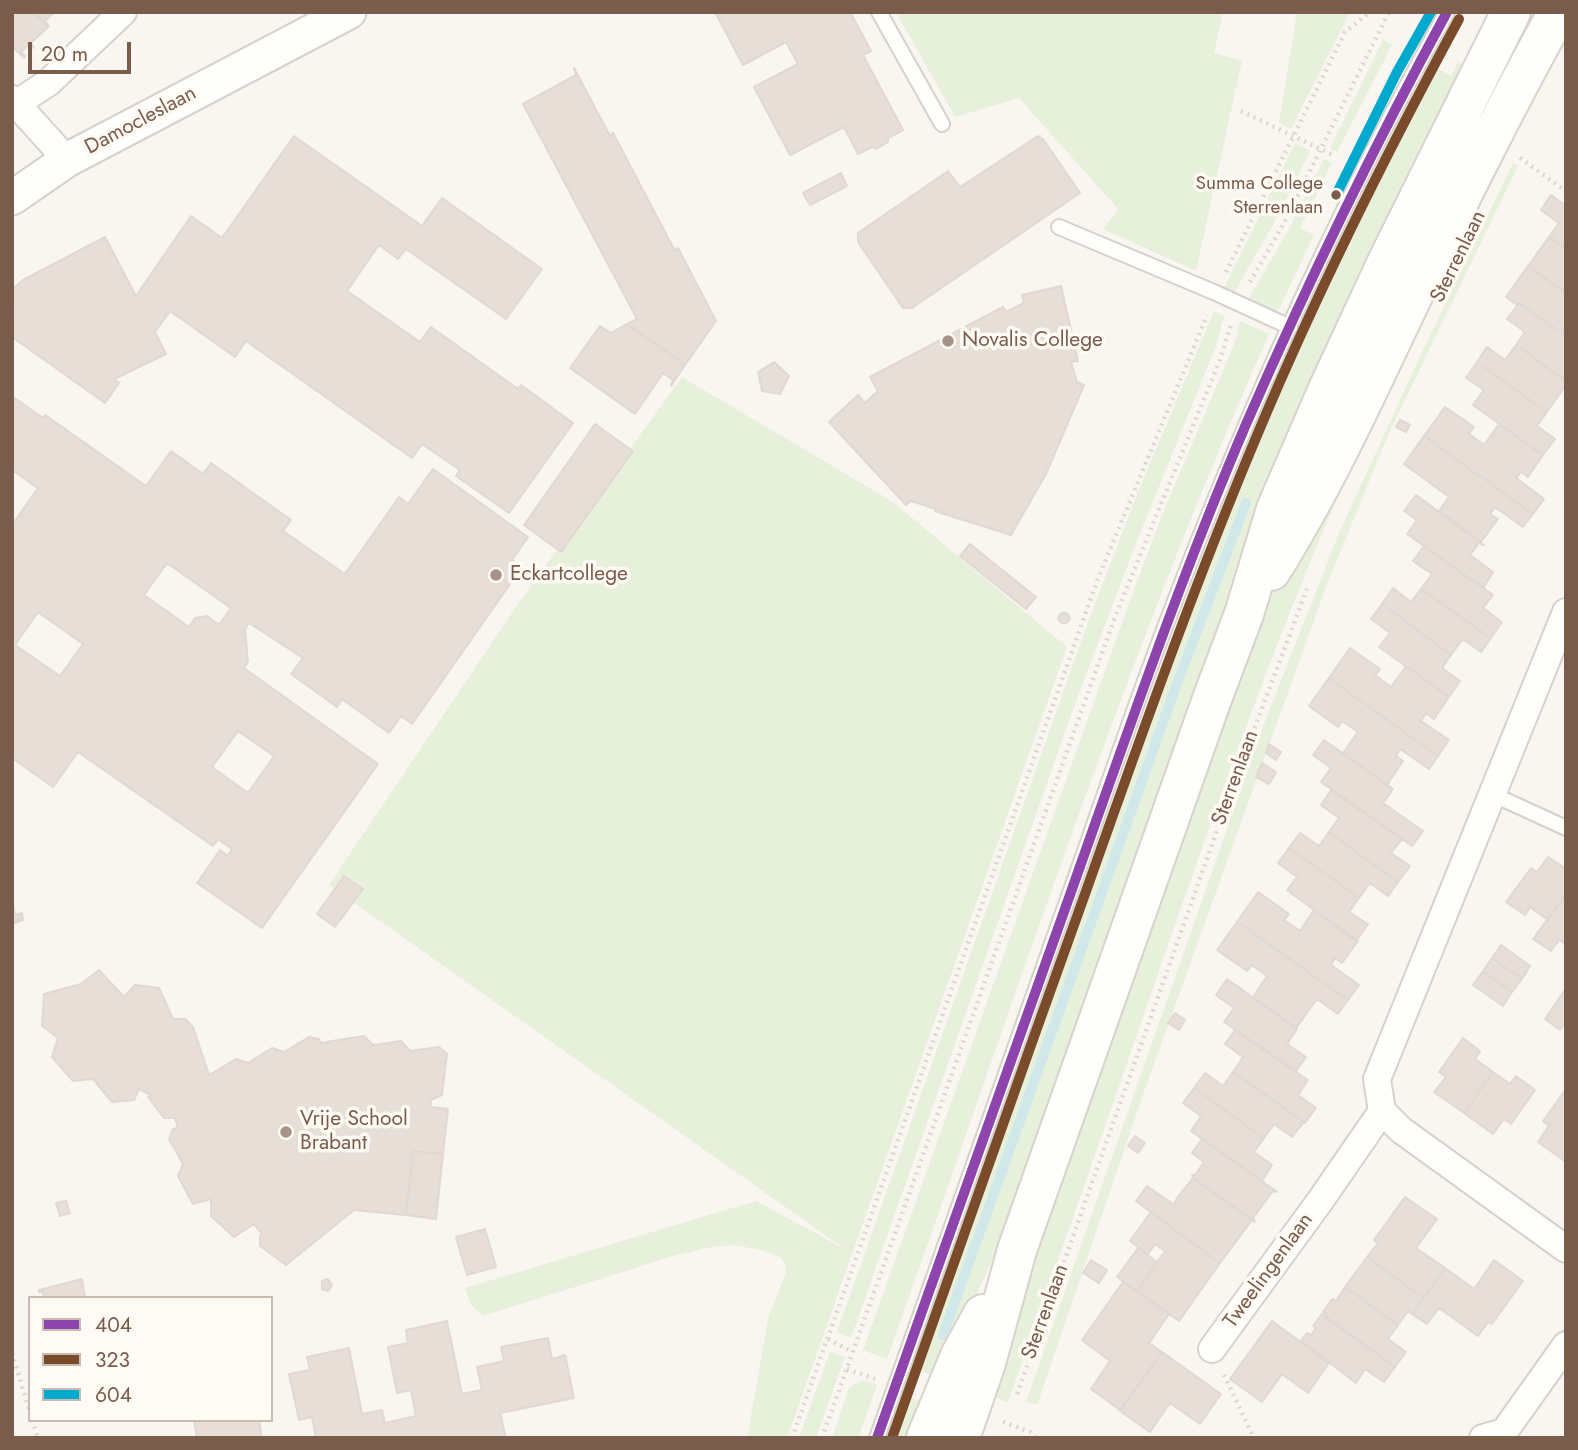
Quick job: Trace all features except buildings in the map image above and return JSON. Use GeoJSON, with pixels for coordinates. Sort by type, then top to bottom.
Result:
{"type":"FeatureCollection","features":[{"type":"Feature","properties":{"kind":"main road","name":"Sterrenlaan"},"geometry":{"type":"LineString","coordinates":[[960,1438],[986,1363],[1017,1250],[1244,614],[1276,509],[1387,262],[1511,12]]}},
{"type":"Feature","properties":{"kind":"main road","name":"Sterrenlaan"},"geometry":{"type":"LineString","coordinates":[[1244,614],[1303,520],[1348,436],[1424,273],[1558,12]]}},
{"type":"Feature","properties":{"kind":"main road","name":"Sterrenlaan"},"geometry":{"type":"LineString","coordinates":[[926,1438],[960,1356],[1017,1250]]}},
{"type":"Feature","properties":{"kind":"street"},"geometry":{"type":"LineString","coordinates":[[67,160],[14,103],[48,83],[123,12]]}},
{"type":"Feature","properties":{"kind":"street","name":"Damocleslaan"},"geometry":{"type":"LineString","coordinates":[[12,198],[67,160],[349,12]]}},
{"type":"Feature","properties":{"kind":"street"},"geometry":{"type":"LineString","coordinates":[[1566,612],[1377,1079],[1382,1111],[1401,1130],[1566,1249]]}},
{"type":"Feature","properties":{"kind":"street","name":"Tweelingenlaan"},"geometry":{"type":"LineString","coordinates":[[1212,1349],[1321,1201],[1382,1111]]}},
{"type":"Feature","properties":{"kind":"street"},"geometry":{"type":"LineString","coordinates":[[1497,1436],[1566,1345]]}},
{"type":"Feature","properties":{"kind":"lane"},"geometry":{"type":"LineString","coordinates":[[879,12],[942,124]]}},
{"type":"Feature","properties":{"kind":"lane"},"geometry":{"type":"LineString","coordinates":[[877,1438],[1146,678],[1229,468],[1332,234],[1410,78],[1447,12]]}},
{"type":"Feature","properties":{"kind":"lane"},"geometry":{"type":"LineString","coordinates":[[1059,227],[1290,327]]}},
{"type":"Feature","properties":{"kind":"lane"},"geometry":{"type":"LineString","coordinates":[[1492,794],[1566,828]]}},
{"type":"Feature","properties":{"kind":"path"},"geometry":{"type":"LineString","coordinates":[[792,1438],[1097,581],[1216,293],[1345,32],[1370,12]]}},
{"type":"Feature","properties":{"kind":"path"},"geometry":{"type":"LineString","coordinates":[[822,1438],[1115,617],[1219,362],[1238,304],[1283,225],[1389,12]]}},
{"type":"Feature","properties":{"kind":"path"},"geometry":{"type":"LineString","coordinates":[[1241,111],[1335,156]]}},
{"type":"Feature","properties":{"kind":"path"},"geometry":{"type":"LineString","coordinates":[[1511,151],[1566,191]]}},
{"type":"Feature","properties":{"kind":"path","name":"Sterrenlaan"},"geometry":{"type":"LineString","coordinates":[[1016,1398],[1235,780],[1312,575]]}},
{"type":"Feature","properties":{"kind":"path"},"geometry":{"type":"LineString","coordinates":[[828,1339],[853,1352]]}},
{"type":"Feature","properties":{"kind":"path","name":"Tweelingenlaan"},"geometry":{"type":"LineString","coordinates":[[1212,1349],[1254,1438]]}},
{"type":"Feature","properties":{"kind":"path"},"geometry":{"type":"LineString","coordinates":[[12,1353],[28,1405]]}},
{"type":"Feature","properties":{"kind":"path"},"geometry":{"type":"LineString","coordinates":[[1012,1411],[1007,1424],[1030,1432],[1037,1438]]}},
{"type":"Feature","properties":{"kind":"green space"},"geometry":{"type":"Polygon","coordinates":[[[896,12],[1223,12],[1214,53],[1242,61],[1196,271],[1103,229],[1118,209],[1019,98],[955,117],[896,12]]]}},
{"type":"Feature","properties":{"kind":"green space"},"geometry":{"type":"Polygon","coordinates":[[[1297,12],[1350,12],[1291,129],[1279,122],[1297,12]]]}},
{"type":"Feature","properties":{"kind":"green space"},"geometry":{"type":"Polygon","coordinates":[[[1383,40],[1392,45],[1337,152],[1330,148],[1383,40]]]}},
{"type":"Feature","properties":{"kind":"green space"},"geometry":{"type":"Polygon","coordinates":[[[1458,62],[1468,68],[999,1244],[939,1378],[918,1370],[1151,716],[1211,557],[1260,438],[1355,226],[1435,67],[1451,76],[1458,62]]]}},
{"type":"Feature","properties":{"kind":"green space"},"geometry":{"type":"Polygon","coordinates":[[[1295,143],[1310,151],[1279,214],[1234,293],[1224,288],[1295,143]]]}},
{"type":"Feature","properties":{"kind":"green space"},"geometry":{"type":"Polygon","coordinates":[[[1324,159],[1332,163],[1300,228],[1314,235],[1277,313],[1248,300],[1288,231],[1324,159]]]}},
{"type":"Feature","properties":{"kind":"green space"},"geometry":{"type":"Polygon","coordinates":[[[1513,163],[1518,166],[1388,435],[1326,587],[1145,1089],[1037,1405],[1026,1402],[1264,724],[1339,533],[1513,163]]]}},
{"type":"Feature","properties":{"kind":"green space"},"geometry":{"type":"Polygon","coordinates":[[[1214,311],[1224,316],[1217,343],[1075,704],[851,1338],[837,1332],[1088,622],[1138,492],[1214,311]]]}},
{"type":"Feature","properties":{"kind":"green space"},"geometry":{"type":"Polygon","coordinates":[[[1240,321],[1269,334],[1164,586],[1116,714],[887,1359],[863,1350],[1131,598],[1162,515],[1234,345],[1240,321]]]}},
{"type":"Feature","properties":{"kind":"green space"},"geometry":{"type":"Polygon","coordinates":[[[682,377],[893,502],[1067,647],[787,1438],[747,1438],[769,1315],[786,1273],[785,1263],[779,1256],[735,1245],[712,1247],[673,1256],[483,1316],[471,1305],[465,1288],[756,1201],[845,1249],[329,885],[518,604],[682,377]]]}},
{"type":"Feature","properties":{"kind":"green space"},"geometry":{"type":"Polygon","coordinates":[[[1357,453],[1305,574],[1235,757],[1008,1402],[985,1394],[1197,787],[1266,607],[1284,572],[1357,453]]]}},
{"type":"Feature","properties":{"kind":"green space"},"geometry":{"type":"Polygon","coordinates":[[[830,1351],[845,1357],[816,1438],[799,1438],[830,1351]]]}},
{"type":"Feature","properties":{"kind":"green space"},"geometry":{"type":"Polygon","coordinates":[[[864,1381],[877,1385],[858,1438],[832,1438],[849,1388],[864,1381]]]}},
{"type":"Feature","properties":{"kind":"green space"},"geometry":{"type":"Polygon","coordinates":[[[909,1397],[929,1404],[918,1438],[895,1438],[909,1397]]]}},
{"type":"Feature","properties":{"kind":"waterway"},"geometry":{"type":"LineString","coordinates":[[943,1335],[1179,678],[1246,503]]}},
{"type":"Feature","properties":{"kind":"transit line","name":"604"},"geometry":{"type":"LineString","coordinates":[[1336,195],[1397,72],[1431,12]]}},
{"type":"Feature","properties":{"kind":"transit line","name":"404"},"geometry":{"type":"LineString","coordinates":[[877,1438],[1134,714],[1223,480],[1318,266],[1447,12]]}},
{"type":"Feature","properties":{"kind":"transit line","name":"323"},"geometry":{"type":"LineString","coordinates":[[892,1438],[1147,720],[1234,490],[1328,276],[1459,19]]}},
{"type":"Feature","properties":{"kind":"place","name":"Summa College Sterrenlaan"},"geometry":{"type":"Point","coordinates":[1336,195]}},
{"type":"Feature","properties":{"kind":"place","name":"Novalis College"},"geometry":{"type":"Point","coordinates":[948,341]}},
{"type":"Feature","properties":{"kind":"place","name":"Eckartcollege"},"geometry":{"type":"Point","coordinates":[496,575]}},
{"type":"Feature","properties":{"kind":"place","name":"Vrije School Brabant"},"geometry":{"type":"Point","coordinates":[286,1132]}}]}
